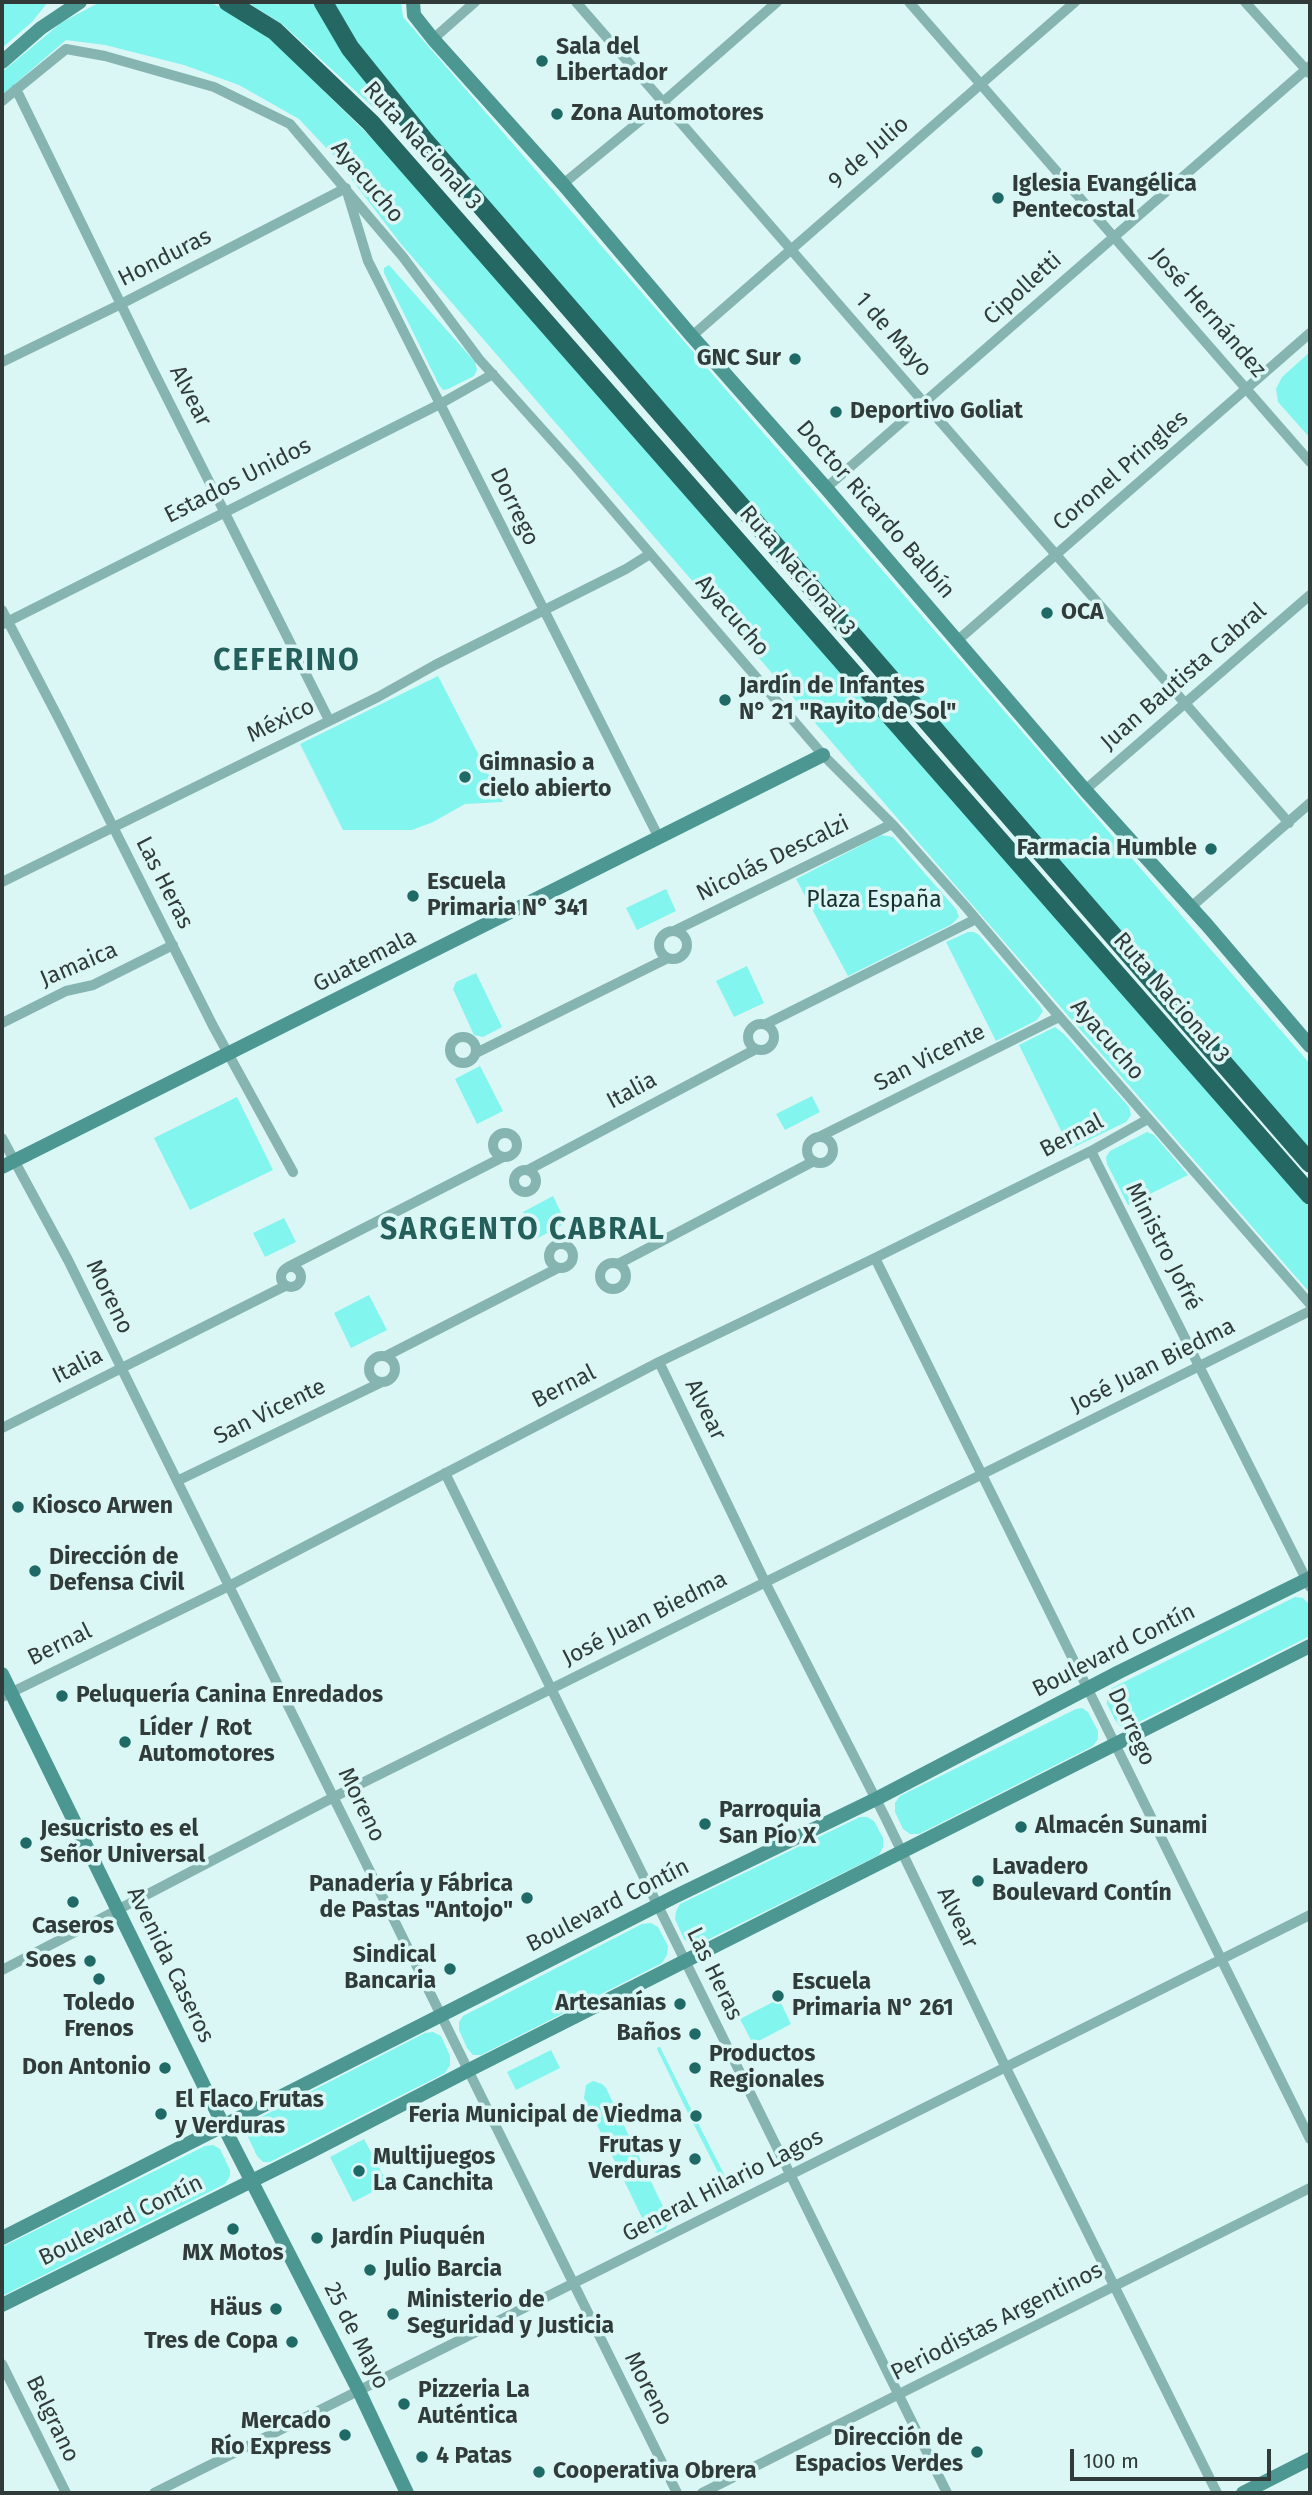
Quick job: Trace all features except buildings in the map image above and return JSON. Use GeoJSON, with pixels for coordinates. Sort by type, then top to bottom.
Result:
{"type":"FeatureCollection","features":[{"type":"Feature","properties":{"kind":"highway","name":"Ruta Nacional 3"},"geometry":{"type":"LineString","coordinates":[[228,2],[275,31],[337,88],[387,141],[1310,1195]]}},
{"type":"Feature","properties":{"kind":"highway","name":"Ruta Nacional 3"},"geometry":{"type":"LineString","coordinates":[[323,2],[350,48],[424,140],[1310,1163]]}},
{"type":"Feature","properties":{"kind":"main road"},"geometry":{"type":"LineString","coordinates":[[41,28],[58,2]]}},
{"type":"Feature","properties":{"kind":"main road"},"geometry":{"type":"LineString","coordinates":[[2,62],[41,28],[80,2]]}},
{"type":"Feature","properties":{"kind":"main road","name":"Doctor Ricardo Balbín"},"geometry":{"type":"LineString","coordinates":[[413,2],[414,15],[433,38],[563,184],[1085,790],[1191,907],[1310,1046]]}},
{"type":"Feature","properties":{"kind":"main road","name":"Guatemala"},"geometry":{"type":"LineString","coordinates":[[8,1164],[823,755]]}},
{"type":"Feature","properties":{"kind":"main road","name":"Boulevard Contín"},"geometry":{"type":"LineString","coordinates":[[2,2238],[657,1905],[876,1799],[1089,1689],[1309,1581]]}},
{"type":"Feature","properties":{"kind":"main road","name":"Boulevard Contín"},"geometry":{"type":"LineString","coordinates":[[2,2305],[1310,1646]]}},
{"type":"Feature","properties":{"kind":"main road","name":"Avenida Caseros"},"geometry":{"type":"LineString","coordinates":[[2,1674],[6,1695],[224,2125]]}},
{"type":"Feature","properties":{"kind":"main road","name":"25 de Mayo"},"geometry":{"type":"LineString","coordinates":[[224,2125],[359,2391],[407,2493]]}},
{"type":"Feature","properties":{"kind":"main road"},"geometry":{"type":"LineString","coordinates":[[1243,2493],[1310,2459]]}},
{"type":"Feature","properties":{"kind":"street"},"geometry":{"type":"LineString","coordinates":[[433,38],[475,2]]}},
{"type":"Feature","properties":{"kind":"street","name":"1 de Mayo"},"geometry":{"type":"LineString","coordinates":[[576,2],[1289,822]]}},
{"type":"Feature","properties":{"kind":"street"},"geometry":{"type":"LineString","coordinates":[[563,184],[663,102],[777,2]]}},
{"type":"Feature","properties":{"kind":"street","name":"José Hernández"},"geometry":{"type":"LineString","coordinates":[[909,2],[1310,462]]}},
{"type":"Feature","properties":{"kind":"street","name":"9 de Julio"},"geometry":{"type":"LineString","coordinates":[[692,336],[1075,2]]}},
{"type":"Feature","properties":{"kind":"street"},"geometry":{"type":"LineString","coordinates":[[1245,2],[1309,70]]}},
{"type":"Feature","properties":{"kind":"street","name":"Ayacucho"},"geometry":{"type":"LineString","coordinates":[[16,89],[66,49],[104,56],[214,87],[290,124],[403,257],[493,374],[823,755],[892,824],[1310,1304]]}},
{"type":"Feature","properties":{"kind":"street","name":"Cipolletti"},"geometry":{"type":"LineString","coordinates":[[826,488],[925,404],[1113,236],[1309,70]]}},
{"type":"Feature","properties":{"kind":"street"},"geometry":{"type":"LineString","coordinates":[[2,101],[16,89]]}},
{"type":"Feature","properties":{"kind":"street","name":"Alvear"},"geometry":{"type":"LineString","coordinates":[[16,89],[329,720]]}},
{"type":"Feature","properties":{"kind":"street","name":"Honduras"},"geometry":{"type":"LineString","coordinates":[[2,362],[346,188]]}},
{"type":"Feature","properties":{"kind":"street","name":"Dorrego"},"geometry":{"type":"LineString","coordinates":[[346,188],[368,261],[659,838]]}},
{"type":"Feature","properties":{"kind":"street","name":"Coronel Pringles"},"geometry":{"type":"LineString","coordinates":[[958,640],[1310,333]]}},
{"type":"Feature","properties":{"kind":"street","name":"Estados Unidos"},"geometry":{"type":"LineString","coordinates":[[5,623],[440,404],[493,374]]}},
{"type":"Feature","properties":{"kind":"street","name":"México"},"geometry":{"type":"LineString","coordinates":[[2,883],[329,720],[626,569],[650,554]]}},
{"type":"Feature","properties":{"kind":"street","name":"Juan Bautista Cabral"},"geometry":{"type":"LineString","coordinates":[[1085,790],[1310,595]]}},
{"type":"Feature","properties":{"kind":"street","name":"Las Heras"},"geometry":{"type":"LineString","coordinates":[[2,610],[5,623],[61,723],[228,1055],[293,1172]]}},
{"type":"Feature","properties":{"kind":"street"},"geometry":{"type":"LineString","coordinates":[[1191,907],[1310,803]]}},
{"type":"Feature","properties":{"kind":"street","name":"Nicolás Descalzi"},"geometry":{"type":"LineString","coordinates":[[674,931],[892,824]]}},
{"type":"Feature","properties":{"kind":"street"},"geometry":{"type":"LineString","coordinates":[[756,1049],[748,1042],[748,1033],[757,1024],[766,1024],[976,919]]}},
{"type":"Feature","properties":{"kind":"street"},"geometry":{"type":"LineString","coordinates":[[476,1053],[668,958],[678,957],[687,947],[682,934],[674,931],[665,933],[660,941],[660,950],[668,958]]}},
{"type":"Feature","properties":{"kind":"street","name":"Jamaica"},"geometry":{"type":"LineString","coordinates":[[2,1023],[66,991],[93,985],[173,945]]}},
{"type":"Feature","properties":{"kind":"street","name":"San Vicente"},"geometry":{"type":"LineString","coordinates":[[819,1137],[1059,1017]]}},
{"type":"Feature","properties":{"kind":"street","name":"Italia"},"geometry":{"type":"LineString","coordinates":[[527,1170],[756,1049],[767,1049],[773,1043],[773,1030],[766,1024]]}},
{"type":"Feature","properties":{"kind":"street","name":"Bernal"},"geometry":{"type":"LineString","coordinates":[[6,1695],[229,1586],[659,1362],[1091,1151],[1148,1119]]}},
{"type":"Feature","properties":{"kind":"street"},"geometry":{"type":"LineString","coordinates":[[618,1264],[814,1161],[826,1161],[833,1151],[828,1140],[819,1137],[813,1139],[808,1146],[808,1154],[814,1161]]}},
{"type":"Feature","properties":{"kind":"street","name":"Moreno"},"geometry":{"type":"LineString","coordinates":[[2,1138],[8,1164],[68,1261],[677,2493]]}},
{"type":"Feature","properties":{"kind":"street","name":"Ministro Jofré"},"geometry":{"type":"LineString","coordinates":[[1091,1151],[1309,1581]]}},
{"type":"Feature","properties":{"kind":"street"},"geometry":{"type":"LineString","coordinates":[[288,1267],[298,1269],[302,1278],[297,1286],[285,1286],[282,1282],[281,1275],[288,1267],[503,1157]]}},
{"type":"Feature","properties":{"kind":"street","name":"Dorrego"},"geometry":{"type":"LineString","coordinates":[[875,1258],[1310,2139]]}},
{"type":"Feature","properties":{"kind":"street"},"geometry":{"type":"LineString","coordinates":[[386,1356],[394,1363],[395,1372],[390,1380],[382,1382],[374,1379],[369,1368],[375,1357],[386,1356],[558,1268]]}},
{"type":"Feature","properties":{"kind":"street","name":"Italia"},"geometry":{"type":"LineString","coordinates":[[2,1428],[285,1286]]}},
{"type":"Feature","properties":{"kind":"street","name":"José Juan Biedma"},"geometry":{"type":"LineString","coordinates":[[2,1970],[116,1908],[334,1797],[1310,1311]]}},
{"type":"Feature","properties":{"kind":"street","name":"Alvear"},"geometry":{"type":"LineString","coordinates":[[659,1362],[765,1582],[876,1799],[1217,2493]]}},
{"type":"Feature","properties":{"kind":"street","name":"San Vicente"},"geometry":{"type":"LineString","coordinates":[[177,1481],[382,1382]]}},
{"type":"Feature","properties":{"kind":"street","name":"Las Heras"},"geometry":{"type":"LineString","coordinates":[[445,1473],[947,2493]]}},
{"type":"Feature","properties":{"kind":"street","name":"General Hilario Lagos"},"geometry":{"type":"LineString","coordinates":[[154,2493],[1310,1916]]}},
{"type":"Feature","properties":{"kind":"street","name":"Periodistas Argentinos"},"geometry":{"type":"LineString","coordinates":[[702,2493],[1310,2188]]}},
{"type":"Feature","properties":{"kind":"street","name":"Belgrano"},"geometry":{"type":"LineString","coordinates":[[2,2364],[66,2493]]}},
{"type":"Feature","properties":{"kind":"green space"},"geometry":{"type":"Polygon","coordinates":[[[2,2],[48,2],[32,22],[2,48],[2,2]]]}},
{"type":"Feature","properties":{"kind":"green space"},"geometry":{"type":"Polygon","coordinates":[[[100,2],[210,2],[248,22],[277,45],[397,163],[1310,1208],[1310,1293],[401,244],[333,155],[299,119],[239,85],[184,65],[105,45],[66,40],[2,95],[2,72],[61,23],[100,2]]]}},
{"type":"Feature","properties":{"kind":"green space"},"geometry":{"type":"Polygon","coordinates":[[[247,2],[314,2],[384,110],[382,112],[373,107],[282,24],[247,2]]]}},
{"type":"Feature","properties":{"kind":"green space"},"geometry":{"type":"Polygon","coordinates":[[[333,2],[401,2],[403,17],[1310,1064],[1310,1151],[426,130],[355,41],[333,2]]]}},
{"type":"Feature","properties":{"kind":"green space"},"geometry":{"type":"Polygon","coordinates":[[[389,265],[475,362],[477,370],[474,376],[448,389],[443,390],[439,385],[384,273],[384,268],[389,265]]]}},
{"type":"Feature","properties":{"kind":"green space"},"geometry":{"type":"Polygon","coordinates":[[[1310,352],[1310,438],[1278,402],[1276,389],[1282,377],[1310,352]]]}},
{"type":"Feature","properties":{"kind":"green space"},"geometry":{"type":"Polygon","coordinates":[[[438,676],[503,802],[465,804],[412,830],[343,830],[300,744],[438,676]]]}},
{"type":"Feature","properties":{"kind":"green space","name":"Plaza España"},"geometry":{"type":"Polygon","coordinates":[[[881,835],[893,837],[956,909],[959,917],[952,924],[848,976],[796,879],[881,835]]]}},
{"type":"Feature","properties":{"kind":"green space"},"geometry":{"type":"Polygon","coordinates":[[[666,889],[676,911],[637,930],[626,908],[666,889]]]}},
{"type":"Feature","properties":{"kind":"green space"},"geometry":{"type":"Polygon","coordinates":[[[968,932],[979,935],[1043,1011],[1037,1020],[996,1041],[946,942],[968,932]]]}},
{"type":"Feature","properties":{"kind":"green space"},"geometry":{"type":"Polygon","coordinates":[[[747,966],[764,1003],[734,1017],[716,981],[747,966]]]}},
{"type":"Feature","properties":{"kind":"green space"},"geometry":{"type":"Polygon","coordinates":[[[476,973],[502,1027],[483,1037],[474,1035],[453,989],[456,982],[476,973]]]}},
{"type":"Feature","properties":{"kind":"green space"},"geometry":{"type":"Polygon","coordinates":[[[1055,1027],[1129,1107],[1131,1115],[1126,1122],[1070,1149],[1019,1045],[1055,1027]]]}},
{"type":"Feature","properties":{"kind":"green space"},"geometry":{"type":"Polygon","coordinates":[[[480,1066],[503,1111],[477,1124],[455,1079],[480,1066]]]}},
{"type":"Feature","properties":{"kind":"green space"},"geometry":{"type":"Polygon","coordinates":[[[812,1096],[820,1112],[785,1130],[776,1114],[812,1096]]]}},
{"type":"Feature","properties":{"kind":"green space"},"geometry":{"type":"Polygon","coordinates":[[[237,1097],[273,1170],[190,1210],[154,1138],[237,1097]]]}},
{"type":"Feature","properties":{"kind":"green space"},"geometry":{"type":"Polygon","coordinates":[[[1147,1132],[1154,1135],[1188,1175],[1128,1205],[1106,1157],[1110,1151],[1147,1132]]]}},
{"type":"Feature","properties":{"kind":"green space"},"geometry":{"type":"Polygon","coordinates":[[[553,1196],[566,1223],[536,1239],[523,1212],[553,1196]]]}},
{"type":"Feature","properties":{"kind":"green space"},"geometry":{"type":"Polygon","coordinates":[[[284,1218],[296,1242],[265,1257],[253,1233],[284,1218]]]}},
{"type":"Feature","properties":{"kind":"green space"},"geometry":{"type":"Polygon","coordinates":[[[369,1295],[387,1330],[351,1348],[334,1313],[369,1295]]]}},
{"type":"Feature","properties":{"kind":"green space"},"geometry":{"type":"Polygon","coordinates":[[[1295,1597],[1303,1598],[1310,1605],[1310,1636],[1131,1726],[1121,1727],[1115,1720],[1107,1704],[1107,1695],[1112,1688],[1295,1597]]]}},
{"type":"Feature","properties":{"kind":"green space"},"geometry":{"type":"Polygon","coordinates":[[[1082,1708],[1088,1712],[1098,1731],[1098,1739],[1093,1746],[919,1834],[910,1834],[903,1829],[895,1812],[895,1803],[900,1796],[1082,1708]]]}},
{"type":"Feature","properties":{"kind":"green space"},"geometry":{"type":"Polygon","coordinates":[[[860,1817],[874,1821],[883,1838],[879,1855],[699,1944],[691,1944],[684,1939],[675,1919],[680,1904],[860,1817]]]}},
{"type":"Feature","properties":{"kind":"green space"},"geometry":{"type":"Polygon","coordinates":[[[651,1923],[658,1927],[668,1946],[662,1963],[481,2055],[473,2055],[467,2048],[459,2030],[459,2022],[463,2016],[642,1924],[651,1923]]]}},
{"type":"Feature","properties":{"kind":"green space"},"geometry":{"type":"Polygon","coordinates":[[[779,1999],[791,2024],[753,2044],[740,2019],[779,1999]]]}},
{"type":"Feature","properties":{"kind":"green space"},"geometry":{"type":"Polygon","coordinates":[[[433,2032],[441,2036],[450,2056],[450,2065],[445,2073],[270,2162],[263,2162],[257,2156],[248,2137],[247,2129],[251,2122],[425,2033],[433,2032]]]}},
{"type":"Feature","properties":{"kind":"green space"},"geometry":{"type":"Polygon","coordinates":[[[658,2047],[692,2111],[691,2113],[688,2113],[658,2047]]]}},
{"type":"Feature","properties":{"kind":"green space"},"geometry":{"type":"Polygon","coordinates":[[[551,2050],[560,2068],[516,2090],[507,2072],[551,2050]]]}},
{"type":"Feature","properties":{"kind":"green space"},"geometry":{"type":"Polygon","coordinates":[[[593,2081],[606,2088],[669,2219],[666,2229],[657,2233],[648,2230],[584,2098],[586,2085],[593,2081]]]}},
{"type":"Feature","properties":{"kind":"green space"},"geometry":{"type":"Polygon","coordinates":[[[694,2121],[697,2121],[729,2184],[728,2187],[725,2186],[694,2121]]]}},
{"type":"Feature","properties":{"kind":"green space","name":"Multijuegos La Canchita"},"geometry":{"type":"Polygon","coordinates":[[[364,2139],[388,2184],[353,2202],[330,2157],[364,2139]]]}},
{"type":"Feature","properties":{"kind":"green space"},"geometry":{"type":"Polygon","coordinates":[[[213,2145],[220,2149],[230,2170],[225,2184],[2,2296],[2,2247],[205,2146],[213,2145]]]}},
{"type":"Feature","properties":{"kind":"place","name":"Sala del Libertador"},"geometry":{"type":"Point","coordinates":[542,61]}},
{"type":"Feature","properties":{"kind":"place","name":"Zona Automotores"},"geometry":{"type":"Point","coordinates":[557,114]}},
{"type":"Feature","properties":{"kind":"place","name":"Iglesia Evangélica Pentecostal"},"geometry":{"type":"Point","coordinates":[998,198]}},
{"type":"Feature","properties":{"kind":"place","name":"GNC Sur"},"geometry":{"type":"Point","coordinates":[795,359]}},
{"type":"Feature","properties":{"kind":"place","name":"Deportivo Goliat"},"geometry":{"type":"Point","coordinates":[836,412]}},
{"type":"Feature","properties":{"kind":"place","name":"OCA"},"geometry":{"type":"Point","coordinates":[1047,613]}},
{"type":"Feature","properties":{"kind":"place","name":"Jardín de Infantes N° 21 \"Rayito de Sol\""},"geometry":{"type":"Point","coordinates":[725,700]}},
{"type":"Feature","properties":{"kind":"place","name":"Gimnasio a cielo abierto"},"geometry":{"type":"Point","coordinates":[465,777]}},
{"type":"Feature","properties":{"kind":"place","name":"Farmacia Humble"},"geometry":{"type":"Point","coordinates":[1211,849]}},
{"type":"Feature","properties":{"kind":"place","name":"Escuela Primaria N° 341"},"geometry":{"type":"Point","coordinates":[413,896]}},
{"type":"Feature","properties":{"kind":"place","name":"Kiosco Arwen"},"geometry":{"type":"Point","coordinates":[18,1507]}},
{"type":"Feature","properties":{"kind":"place","name":"Dirección de Defensa Civil"},"geometry":{"type":"Point","coordinates":[35,1571]}},
{"type":"Feature","properties":{"kind":"place","name":"Peluquería Canina Enredados"},"geometry":{"type":"Point","coordinates":[62,1696]}},
{"type":"Feature","properties":{"kind":"place","name":"Líder / Rot Automotores"},"geometry":{"type":"Point","coordinates":[125,1742]}},
{"type":"Feature","properties":{"kind":"place","name":"Parroquia San Pío X"},"geometry":{"type":"Point","coordinates":[705,1824]}},
{"type":"Feature","properties":{"kind":"place","name":"Almacén Sunami"},"geometry":{"type":"Point","coordinates":[1021,1827]}},
{"type":"Feature","properties":{"kind":"place","name":"Jesucristo es el Señor Universal"},"geometry":{"type":"Point","coordinates":[26,1843]}},
{"type":"Feature","properties":{"kind":"place","name":"Lavadero Boulevard Contín"},"geometry":{"type":"Point","coordinates":[978,1881]}},
{"type":"Feature","properties":{"kind":"place","name":"Panadería y Fábrica de Pastas \"Antojo\""},"geometry":{"type":"Point","coordinates":[527,1898]}},
{"type":"Feature","properties":{"kind":"place","name":"Caseros"},"geometry":{"type":"Point","coordinates":[73,1902]}},
{"type":"Feature","properties":{"kind":"place","name":"Soes"},"geometry":{"type":"Point","coordinates":[90,1961]}},
{"type":"Feature","properties":{"kind":"place","name":"Sindical Bancaria"},"geometry":{"type":"Point","coordinates":[450,1969]}},
{"type":"Feature","properties":{"kind":"place","name":"Toledo Frenos"},"geometry":{"type":"Point","coordinates":[99,1979]}},
{"type":"Feature","properties":{"kind":"place","name":"Escuela Primaria N° 261"},"geometry":{"type":"Point","coordinates":[778,1996]}},
{"type":"Feature","properties":{"kind":"place","name":"Artesanías"},"geometry":{"type":"Point","coordinates":[680,2004]}},
{"type":"Feature","properties":{"kind":"place","name":"Baños"},"geometry":{"type":"Point","coordinates":[695,2034]}},
{"type":"Feature","properties":{"kind":"place","name":"Don Antonio"},"geometry":{"type":"Point","coordinates":[165,2068]}},
{"type":"Feature","properties":{"kind":"place","name":"Productos Regionales"},"geometry":{"type":"Point","coordinates":[695,2068]}},
{"type":"Feature","properties":{"kind":"place","name":"El Flaco Frutas y Verduras"},"geometry":{"type":"Point","coordinates":[161,2114]}},
{"type":"Feature","properties":{"kind":"place","name":"Feria Municipal de Viedma"},"geometry":{"type":"Point","coordinates":[696,2116]}},
{"type":"Feature","properties":{"kind":"place","name":"Frutas y Verduras"},"geometry":{"type":"Point","coordinates":[695,2159]}},
{"type":"Feature","properties":{"kind":"place","name":"Multijuegos La Canchita"},"geometry":{"type":"Point","coordinates":[359,2171]}},
{"type":"Feature","properties":{"kind":"place","name":"MX Motos"},"geometry":{"type":"Point","coordinates":[233,2229]}},
{"type":"Feature","properties":{"kind":"place","name":"Jardín Piuquén"},"geometry":{"type":"Point","coordinates":[317,2238]}},
{"type":"Feature","properties":{"kind":"place","name":"Julio Barcia"},"geometry":{"type":"Point","coordinates":[370,2270]}},
{"type":"Feature","properties":{"kind":"place","name":"Häus"},"geometry":{"type":"Point","coordinates":[276,2309]}},
{"type":"Feature","properties":{"kind":"place","name":"Ministerio de Seguridad y Justicia"},"geometry":{"type":"Point","coordinates":[393,2314]}},
{"type":"Feature","properties":{"kind":"place","name":"Tres de Copa"},"geometry":{"type":"Point","coordinates":[292,2342]}},
{"type":"Feature","properties":{"kind":"place","name":"Pizzeria La Auténtica"},"geometry":{"type":"Point","coordinates":[404,2404]}},
{"type":"Feature","properties":{"kind":"place","name":"Mercado Río Express"},"geometry":{"type":"Point","coordinates":[345,2435]}},
{"type":"Feature","properties":{"kind":"place","name":"Dirección de Espacios Verdes"},"geometry":{"type":"Point","coordinates":[977,2452]}},
{"type":"Feature","properties":{"kind":"place","name":"4 Patas"},"geometry":{"type":"Point","coordinates":[422,2457]}},
{"type":"Feature","properties":{"kind":"place","name":"Cooperativa Obrera"},"geometry":{"type":"Point","coordinates":[539,2472]}},
{"type":"Feature","properties":{"kind":"district","name":"CEFERINO"},"geometry":{"type":"Point","coordinates":[287,662]}},
{"type":"Feature","properties":{"kind":"district","name":"SARGENTO CABRAL"},"geometry":{"type":"Point","coordinates":[523,1231]}}]}
